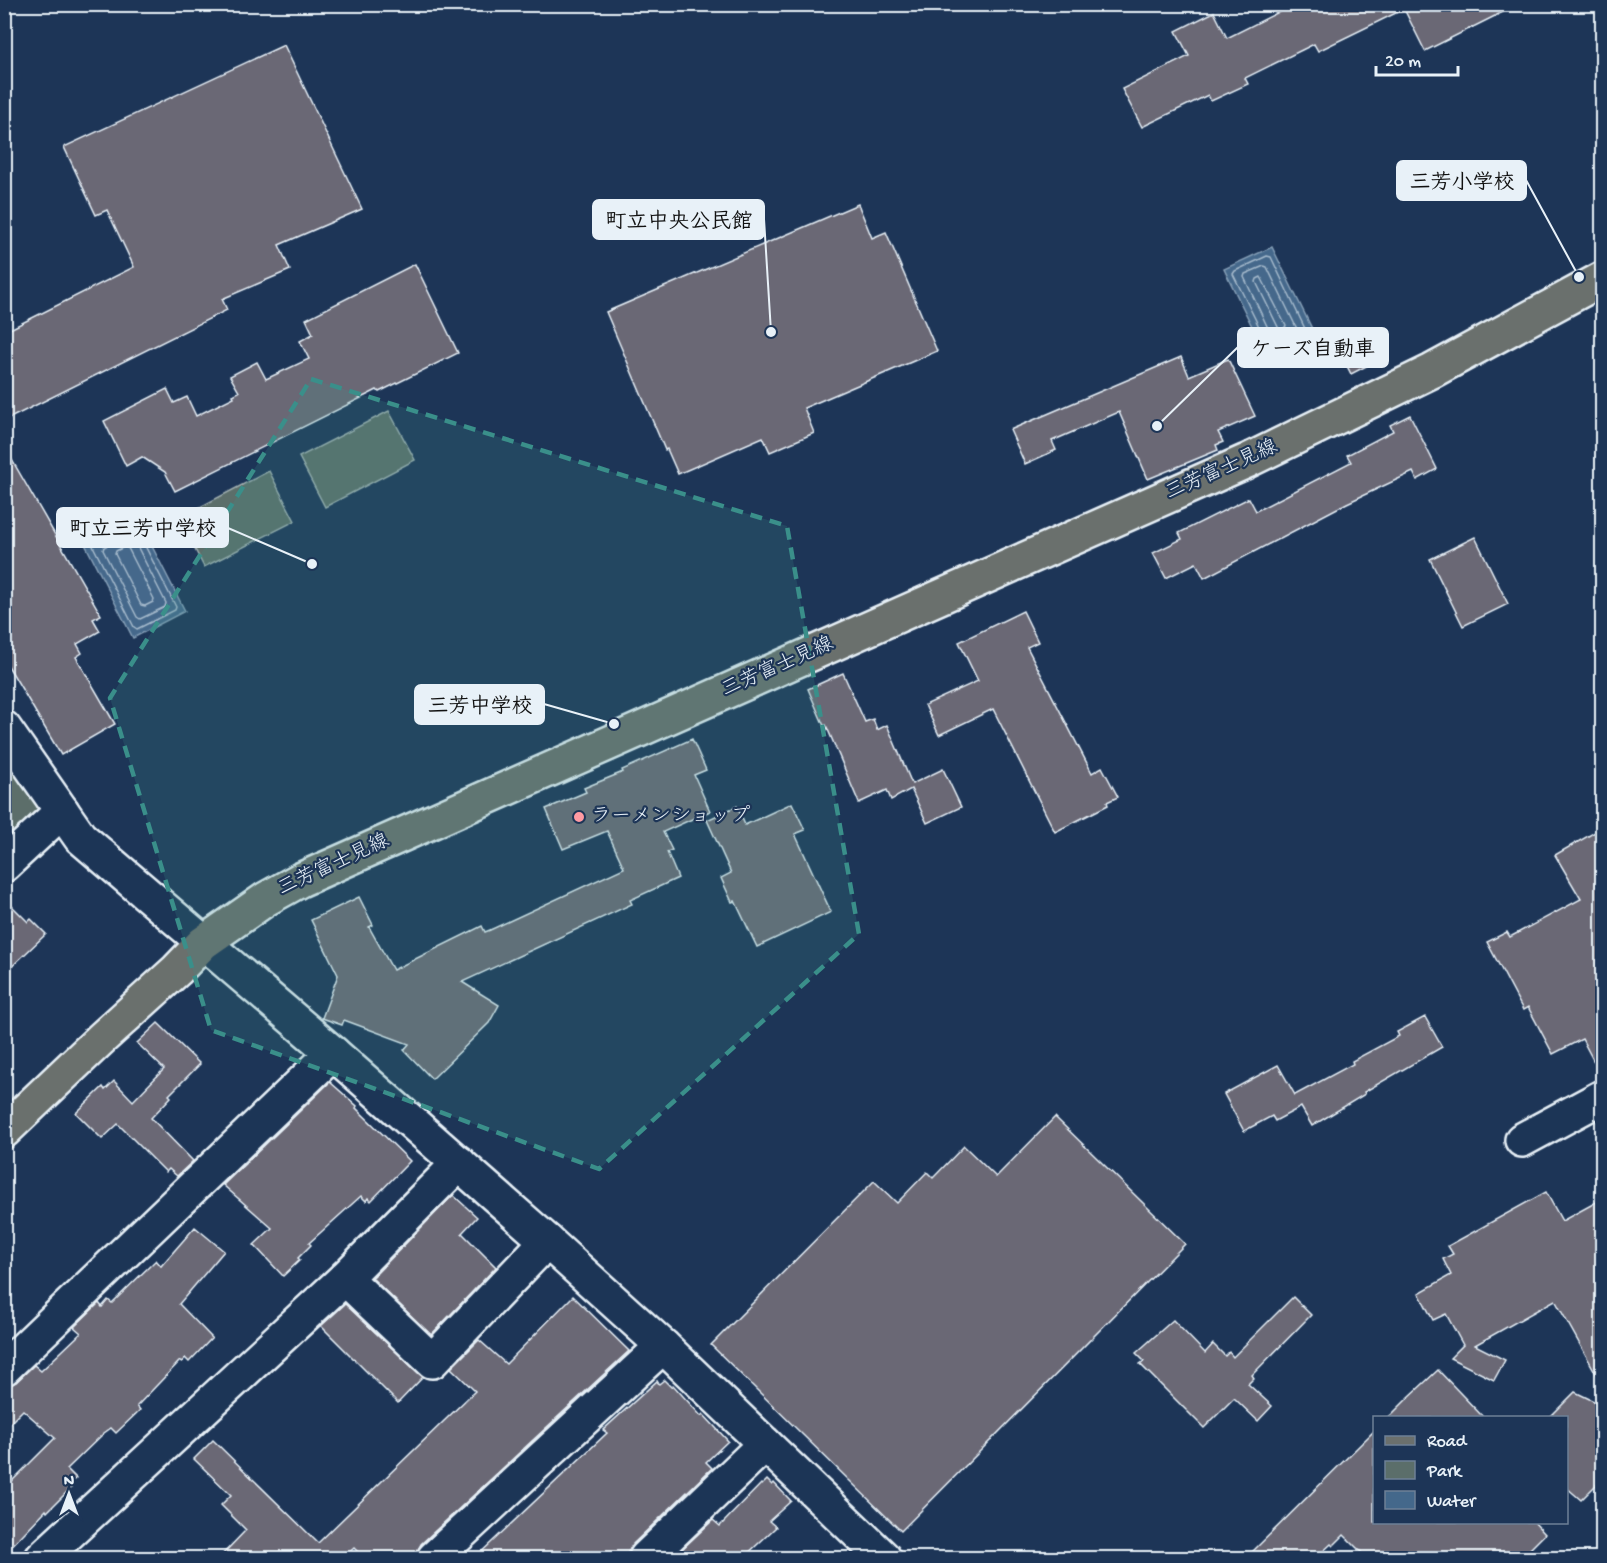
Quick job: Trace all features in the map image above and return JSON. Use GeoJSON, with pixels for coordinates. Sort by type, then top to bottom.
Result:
{"type":"FeatureCollection","features":[{"type":"Feature","properties":{"kind":"main road","name":"三芳富士見線"},"geometry":{"type":"LineString","coordinates":[[4,1131],[203,943],[266,899],[300,880],[1247,461],[1432,371],[1602,279]]}},
{"type":"Feature","properties":{"kind":"street"},"geometry":{"type":"LineString","coordinates":[[4,728],[80,837],[333,1053],[548,1241],[663,1346],[884,1558]]}},
{"type":"Feature","properties":{"kind":"street"},"geometry":{"type":"LineString","coordinates":[[4,865],[62,811]]}},
{"type":"Feature","properties":{"kind":"street"},"geometry":{"type":"LineString","coordinates":[[4,1368],[333,1053]]}},
{"type":"Feature","properties":{"kind":"street"},"geometry":{"type":"LineString","coordinates":[[1522,1140],[1602,1097]]}},
{"type":"Feature","properties":{"kind":"street"},"geometry":{"type":"LineString","coordinates":[[42,1558],[345,1278],[459,1163]]}},
{"type":"Feature","properties":{"kind":"street"},"geometry":{"type":"LineString","coordinates":[[345,1278],[432,1361],[548,1241]]}},
{"type":"Feature","properties":{"kind":"street"},"geometry":{"type":"LineString","coordinates":[[434,1558],[663,1346]]}},
{"type":"Feature","properties":{"kind":"street"},"geometry":{"type":"LineString","coordinates":[[645,1558],[765,1444]]}},
{"type":"Feature","properties":{"kind":"highlighted area"},"geometry":{"type":"Polygon","coordinates":[[[311,379],[787,526],[859,934],[599,1169],[211,1030],[110,698],[311,379]]]}},
{"type":"Feature","properties":{"kind":"green space"},"geometry":{"type":"Polygon","coordinates":[[[389,411],[415,460],[325,507],[299,457],[389,411]]]}},
{"type":"Feature","properties":{"kind":"green space"},"geometry":{"type":"Polygon","coordinates":[[[269,471],[295,521],[204,567],[179,518],[269,471]]]}},
{"type":"Feature","properties":{"kind":"green space"},"geometry":{"type":"Polygon","coordinates":[[[4,759],[37,806],[36,823],[4,853],[4,759]]]}},
{"type":"Feature","properties":{"kind":"water"},"geometry":{"type":"Polygon","coordinates":[[[1272,247],[1317,339],[1269,361],[1224,269],[1272,247]]]}},
{"type":"Feature","properties":{"kind":"water"},"geometry":{"type":"Polygon","coordinates":[[[136,515],[185,611],[133,638],[84,542],[136,515]]]}},
{"type":"Feature","properties":{"kind":"building"},"geometry":{"type":"Polygon","coordinates":[[[1295,4],[1519,4],[1425,51],[1404,9],[1318,51],[1314,44],[1245,78],[1248,84],[1211,101],[1208,95],[1142,127],[1122,89],[1189,56],[1176,31],[1214,12],[1227,38],[1295,4]]]}},
{"type":"Feature","properties":{"kind":"building"},"geometry":{"type":"Polygon","coordinates":[[[284,45],[362,209],[279,245],[290,270],[222,299],[227,310],[4,421],[4,332],[134,267],[107,210],[96,215],[64,147],[284,45]]]}},
{"type":"Feature","properties":{"kind":"building"},"geometry":{"type":"Polygon","coordinates":[[[858,204],[872,238],[886,232],[937,351],[804,408],[814,433],[770,452],[763,437],[678,474],[667,449],[665,450],[606,312],[858,204]]]}},
{"type":"Feature","properties":{"kind":"building"},"geometry":{"type":"Polygon","coordinates":[[[415,264],[458,353],[379,392],[377,390],[175,491],[165,472],[142,457],[126,466],[104,421],[167,389],[174,403],[187,397],[196,416],[234,397],[233,395],[239,392],[230,376],[257,362],[266,379],[309,359],[300,341],[313,334],[306,319],[415,264]]]}},
{"type":"Feature","properties":{"kind":"building"},"geometry":{"type":"Polygon","coordinates":[[[1374,337],[1384,357],[1351,374],[1341,354],[1374,337]]]}},
{"type":"Feature","properties":{"kind":"building"},"geometry":{"type":"Polygon","coordinates":[[[1181,357],[1189,376],[1228,359],[1255,416],[1218,432],[1223,442],[1216,445],[1218,450],[1148,479],[1119,412],[1052,441],[1056,450],[1025,464],[1010,430],[1181,357]]]}},
{"type":"Feature","properties":{"kind":"building"},"geometry":{"type":"Polygon","coordinates":[[[1410,415],[1437,469],[1417,480],[1413,472],[1347,503],[1204,578],[1196,563],[1166,578],[1153,553],[1182,539],[1179,533],[1249,498],[1256,511],[1351,462],[1347,455],[1393,431],[1390,425],[1410,415]]]}},
{"type":"Feature","properties":{"kind":"building"},"geometry":{"type":"Polygon","coordinates":[[[4,446],[101,615],[93,619],[100,631],[77,644],[82,653],[76,657],[115,724],[61,755],[4,659],[4,446]]]}},
{"type":"Feature","properties":{"kind":"building"},"geometry":{"type":"Polygon","coordinates":[[[1475,537],[1508,604],[1463,626],[1430,559],[1475,537]]]}},
{"type":"Feature","properties":{"kind":"building"},"geometry":{"type":"Polygon","coordinates":[[[1023,611],[1038,642],[1027,647],[1092,773],[1102,767],[1118,797],[1107,802],[1108,805],[1055,832],[993,709],[939,735],[925,705],[978,681],[959,642],[1023,611]]]}},
{"type":"Feature","properties":{"kind":"building"},"geometry":{"type":"Polygon","coordinates":[[[843,673],[865,722],[873,719],[877,730],[887,725],[912,784],[943,769],[961,807],[927,823],[911,789],[891,800],[887,790],[859,803],[808,689],[843,673]]]}},
{"type":"Feature","properties":{"kind":"building"},"geometry":{"type":"Polygon","coordinates":[[[692,739],[706,770],[694,775],[710,811],[663,832],[672,850],[667,852],[678,878],[630,900],[632,904],[462,982],[499,1005],[489,1023],[432,1079],[404,1050],[409,1044],[344,1020],[342,1025],[322,1018],[338,975],[311,920],[359,897],[373,925],[369,927],[393,970],[482,926],[485,932],[490,930],[624,868],[607,831],[563,849],[546,809],[586,792],[584,788],[692,739]]]}},
{"type":"Feature","properties":{"kind":"building"},"geometry":{"type":"Polygon","coordinates":[[[792,803],[805,830],[795,834],[831,912],[757,947],[721,878],[731,873],[707,820],[737,806],[745,825],[792,803]]]}},
{"type":"Feature","properties":{"kind":"building"},"geometry":{"type":"Polygon","coordinates":[[[1602,828],[1602,1077],[1582,1039],[1553,1054],[1528,1007],[1523,1010],[1487,942],[1507,932],[1510,937],[1581,899],[1555,855],[1602,828]]]}},
{"type":"Feature","properties":{"kind":"building"},"geometry":{"type":"Polygon","coordinates":[[[4,898],[28,922],[31,919],[46,934],[4,974],[4,898]]]}},
{"type":"Feature","properties":{"kind":"building"},"geometry":{"type":"Polygon","coordinates":[[[1425,1017],[1442,1047],[1364,1092],[1365,1094],[1312,1126],[1301,1107],[1275,1121],[1272,1116],[1244,1131],[1224,1094],[1278,1065],[1295,1095],[1353,1064],[1352,1061],[1399,1036],[1397,1032],[1425,1017]]]}},
{"type":"Feature","properties":{"kind":"building"},"geometry":{"type":"Polygon","coordinates":[[[158,1023],[200,1064],[169,1095],[171,1097],[151,1118],[193,1161],[177,1176],[169,1169],[166,1172],[118,1124],[102,1139],[76,1113],[103,1087],[105,1090],[114,1081],[133,1101],[164,1069],[137,1043],[158,1023]]]}},
{"type":"Feature","properties":{"kind":"building"},"geometry":{"type":"Polygon","coordinates":[[[330,1082],[357,1106],[356,1108],[410,1161],[371,1201],[368,1198],[366,1201],[361,1196],[309,1243],[311,1245],[298,1258],[300,1260],[283,1276],[254,1245],[272,1228],[223,1185],[330,1082]]]}},
{"type":"Feature","properties":{"kind":"building"},"geometry":{"type":"Polygon","coordinates":[[[1055,1117],[1185,1244],[901,1531],[711,1345],[874,1181],[897,1203],[927,1172],[933,1178],[964,1146],[996,1177],[1055,1117]]]}},
{"type":"Feature","properties":{"kind":"building"},"geometry":{"type":"Polygon","coordinates":[[[1546,1192],[1562,1221],[1602,1199],[1602,1384],[1555,1300],[1475,1345],[1505,1360],[1494,1380],[1450,1358],[1463,1345],[1446,1314],[1433,1320],[1419,1293],[1451,1275],[1443,1259],[1453,1254],[1448,1246],[1546,1192]]]}},
{"type":"Feature","properties":{"kind":"building"},"geometry":{"type":"Polygon","coordinates":[[[453,1195],[477,1217],[462,1233],[496,1267],[431,1335],[372,1278],[453,1195]]]}},
{"type":"Feature","properties":{"kind":"building"},"geometry":{"type":"Polygon","coordinates":[[[195,1227],[224,1251],[179,1304],[212,1338],[189,1362],[185,1358],[182,1362],[180,1361],[137,1406],[140,1410],[116,1433],[111,1428],[104,1433],[67,1469],[76,1478],[68,1485],[71,1488],[47,1512],[46,1510],[4,1554],[4,1489],[55,1438],[23,1410],[4,1429],[4,1386],[16,1382],[34,1365],[41,1371],[81,1333],[74,1327],[99,1303],[102,1307],[108,1300],[112,1303],[156,1260],[161,1266],[195,1227]]]}},
{"type":"Feature","properties":{"kind":"building"},"geometry":{"type":"Polygon","coordinates":[[[573,1296],[629,1351],[421,1544],[414,1558],[364,1558],[354,1548],[343,1558],[219,1558],[246,1530],[221,1505],[231,1495],[194,1459],[213,1440],[318,1543],[475,1391],[451,1368],[479,1340],[506,1364],[573,1296]]]}},
{"type":"Feature","properties":{"kind":"building"},"geometry":{"type":"Polygon","coordinates":[[[1293,1297],[1311,1315],[1252,1375],[1254,1378],[1248,1384],[1272,1406],[1258,1421],[1234,1398],[1204,1428],[1140,1364],[1144,1361],[1136,1353],[1173,1320],[1205,1353],[1213,1344],[1225,1356],[1229,1352],[1233,1357],[1293,1297]]]}},
{"type":"Feature","properties":{"kind":"building"},"geometry":{"type":"Polygon","coordinates":[[[345,1304],[423,1377],[398,1403],[321,1326],[345,1304]]]}},
{"type":"Feature","properties":{"kind":"building"},"geometry":{"type":"Polygon","coordinates":[[[1438,1370],[1482,1416],[1390,1416],[1438,1370]]]}},
{"type":"Feature","properties":{"kind":"building"},"geometry":{"type":"Polygon","coordinates":[[[664,1380],[671,1387],[673,1385],[728,1441],[706,1462],[712,1468],[633,1544],[628,1552],[628,1558],[475,1558],[607,1433],[603,1430],[657,1381],[659,1384],[664,1380]]]}},
{"type":"Feature","properties":{"kind":"building"},"geometry":{"type":"Polygon","coordinates":[[[1575,1392],[1602,1405],[1602,1479],[1581,1500],[1568,1489],[1568,1416],[1551,1416],[1575,1392]]]}},
{"type":"Feature","properties":{"kind":"building"},"geometry":{"type":"Polygon","coordinates":[[[1373,1432],[1373,1524],[1536,1524],[1545,1534],[1521,1558],[1367,1558],[1344,1535],[1316,1558],[1246,1558],[1373,1432]]]}},
{"type":"Feature","properties":{"kind":"building"},"geometry":{"type":"Polygon","coordinates":[[[767,1480],[772,1485],[774,1483],[791,1501],[769,1521],[776,1527],[743,1558],[687,1558],[680,1551],[713,1520],[720,1526],[767,1480]]]}},
{"type":"Feature","properties":{"kind":"place","name":"三芳小学校"},"geometry":{"type":"Point","coordinates":[1579,277]}},
{"type":"Feature","properties":{"kind":"place","name":"町立中央公民館"},"geometry":{"type":"Point","coordinates":[771,332]}},
{"type":"Feature","properties":{"kind":"place","name":"ケーズ自動車"},"geometry":{"type":"Point","coordinates":[1157,426]}},
{"type":"Feature","properties":{"kind":"place","name":"町立三芳中学校"},"geometry":{"type":"Point","coordinates":[312,564]}},
{"type":"Feature","properties":{"kind":"place","name":"三芳中学校"},"geometry":{"type":"Point","coordinates":[614,724]}},
{"type":"Feature","properties":{"kind":"place","name":"ラーメンショップ"},"geometry":{"type":"Point","coordinates":[579,817]}}]}
